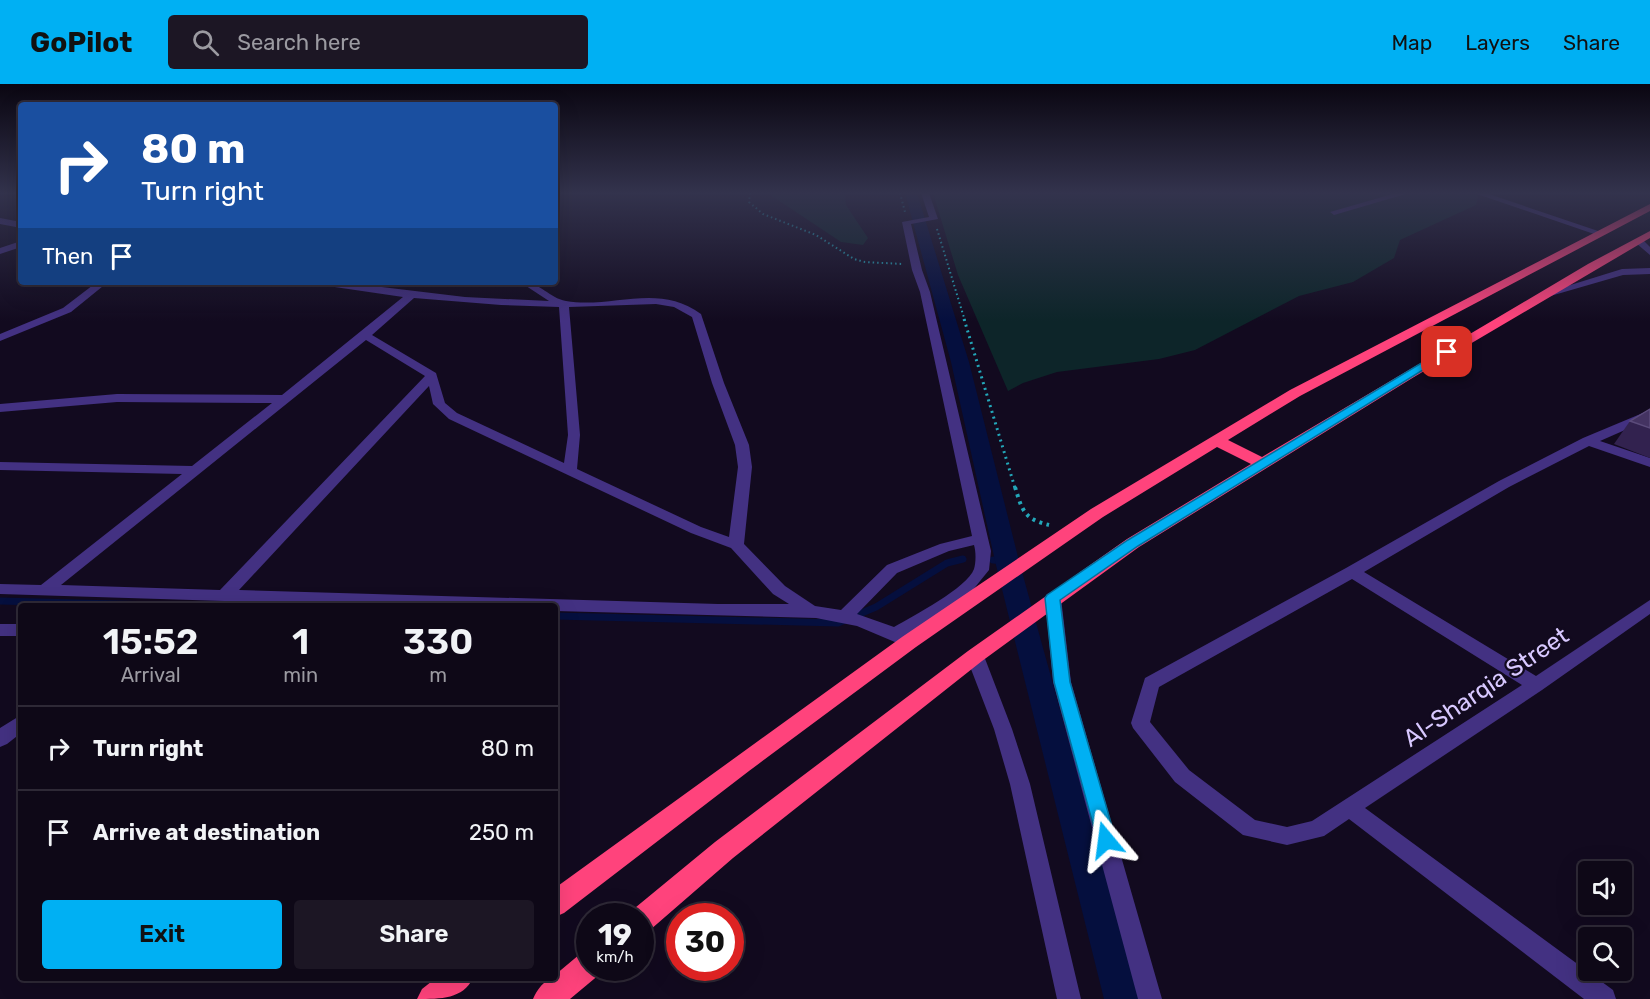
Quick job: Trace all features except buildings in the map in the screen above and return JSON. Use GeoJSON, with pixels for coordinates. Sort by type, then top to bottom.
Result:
{"type":"FeatureCollection","features":[{"type":"Feature","properties":{"kind":"highway"},"geometry":{"type":"LineString","coordinates":[[558,902],[741,764],[902,638],[967,602],[1073,529],[1215,440],[1335,371],[1595,236]]}},
{"type":"Feature","properties":{"kind":"highway"},"geometry":{"type":"LineString","coordinates":[[654,909],[724,850],[975,656],[1036,610],[1133,543],[1540,296],[1646,242]]}},
{"type":"Feature","properties":{"kind":"highway"},"geometry":{"type":"LineString","coordinates":[[1215,440],[1262,463]]}},
{"type":"Feature","properties":{"kind":"highway"},"geometry":{"type":"LineString","coordinates":[[548,999],[576,976]]}},
{"type":"Feature","properties":{"kind":"highway"},"geometry":{"type":"LineString","coordinates":[[432,999],[455,981]]}},
{"type":"Feature","properties":{"kind":"street"},"geometry":{"type":"LineString","coordinates":[[558,605],[718,610],[810,609],[845,616],[902,638],[975,579],[981,569],[983,551],[925,292],[917,270],[916,236]]}},
{"type":"Feature","properties":{"kind":"street"},"geometry":{"type":"LineString","coordinates":[[0,251],[18,245]]}},
{"type":"Feature","properties":{"kind":"street"},"geometry":{"type":"LineString","coordinates":[[1540,296],[1622,272],[1650,271]]}},
{"type":"Feature","properties":{"kind":"street"},"geometry":{"type":"LineString","coordinates":[[0,338],[67,310],[99,285]]}},
{"type":"Feature","properties":{"kind":"street"},"geometry":{"type":"LineString","coordinates":[[342,285],[411,295],[509,303],[564,305],[668,301],[690,310],[697,316],[743,456],[745,467],[736,545]]}},
{"type":"Feature","properties":{"kind":"street"},"geometry":{"type":"LineString","coordinates":[[530,285],[564,305]]}},
{"type":"Feature","properties":{"kind":"street"},"geometry":{"type":"LineString","coordinates":[[45,590],[286,399],[411,295]]}},
{"type":"Feature","properties":{"kind":"street"},"geometry":{"type":"LineString","coordinates":[[564,305],[574,435],[570,471]]}},
{"type":"Feature","properties":{"kind":"street"},"geometry":{"type":"LineString","coordinates":[[365,335],[432,375]]}},
{"type":"Feature","properties":{"kind":"street"},"geometry":{"type":"LineString","coordinates":[[432,375],[434,392],[439,404],[453,416],[696,530],[736,545],[779,590],[810,609]]}},
{"type":"Feature","properties":{"kind":"street"},"geometry":{"type":"LineString","coordinates":[[225,595],[432,375]]}},
{"type":"Feature","properties":{"kind":"street"},"geometry":{"type":"LineString","coordinates":[[0,408],[117,398],[286,399]]}},
{"type":"Feature","properties":{"kind":"street"},"geometry":{"type":"LineString","coordinates":[[1536,685],[1352,572],[1504,484],[1588,441],[1650,414]]}},
{"type":"Feature","properties":{"kind":"street"},"geometry":{"type":"LineString","coordinates":[[1588,441],[1650,463]]}},
{"type":"Feature","properties":{"kind":"street"},"geometry":{"type":"LineString","coordinates":[[0,466],[196,470]]}},
{"type":"Feature","properties":{"kind":"street"},"geometry":{"type":"LineString","coordinates":[[845,616],[892,568],[945,547],[980,539]]}},
{"type":"Feature","properties":{"kind":"street","name":"Al-Sharqia Street"},"geometry":{"type":"LineString","coordinates":[[1352,572],[1151,683],[1140,723],[1182,776],[1250,828],[1287,836],[1317,829],[1536,685],[1650,606]]}},
{"type":"Feature","properties":{"kind":"street"},"geometry":{"type":"LineString","coordinates":[[0,589],[488,603]]}},
{"type":"Feature","properties":{"kind":"street"},"geometry":{"type":"LineString","coordinates":[[1053,598],[1062,682],[1150,999]]}},
{"type":"Feature","properties":{"kind":"street"},"geometry":{"type":"LineString","coordinates":[[0,630],[18,630]]}},
{"type":"Feature","properties":{"kind":"street"},"geometry":{"type":"LineString","coordinates":[[975,656],[1004,729],[1020,784],[1069,999]]}},
{"type":"Feature","properties":{"kind":"street"},"geometry":{"type":"LineString","coordinates":[[0,739],[18,724]]}},
{"type":"Feature","properties":{"kind":"street"},"geometry":{"type":"LineString","coordinates":[[1349,808],[1604,999]]}},
{"type":"Feature","properties":{"kind":"path"},"geometry":{"type":"LineString","coordinates":[[816,236],[846,256],[865,262],[906,265],[917,270]]}},
{"type":"Feature","properties":{"kind":"path"},"geometry":{"type":"LineString","coordinates":[[939,236],[1026,516],[1032,521],[1073,529]]}},
{"type":"Feature","properties":{"kind":"green space"},"geometry":{"type":"Polygon","coordinates":[[[832,236],[866,236],[868,238],[863,245],[841,242],[832,236]]]}},
{"type":"Feature","properties":{"kind":"green space"},"geometry":{"type":"Polygon","coordinates":[[[946,236],[1409,236],[1400,240],[1394,258],[1353,282],[1299,296],[1195,350],[1159,359],[1057,372],[1023,383],[1008,391],[958,275],[946,236]]]}},
{"type":"Feature","properties":{"kind":"waterway"},"geometry":{"type":"LineString","coordinates":[[923,236],[960,362],[1007,561],[1122,999]]}},
{"type":"Feature","properties":{"kind":"waterway"},"geometry":{"type":"LineString","coordinates":[[558,616],[838,623],[876,607],[947,563],[963,559]]}},
{"type":"Feature","properties":{"kind":"waterway"},"geometry":{"type":"LineString","coordinates":[[993,560],[1007,561]]}},
{"type":"Feature","properties":{"kind":"waterway"},"geometry":{"type":"LineString","coordinates":[[0,601],[78,603]]}},
{"type":"Feature","properties":{"kind":"route"},"geometry":{"type":"LineString","coordinates":[[1106,840],[1062,682],[1053,598],[1133,543],[1447,352]]}}]}
